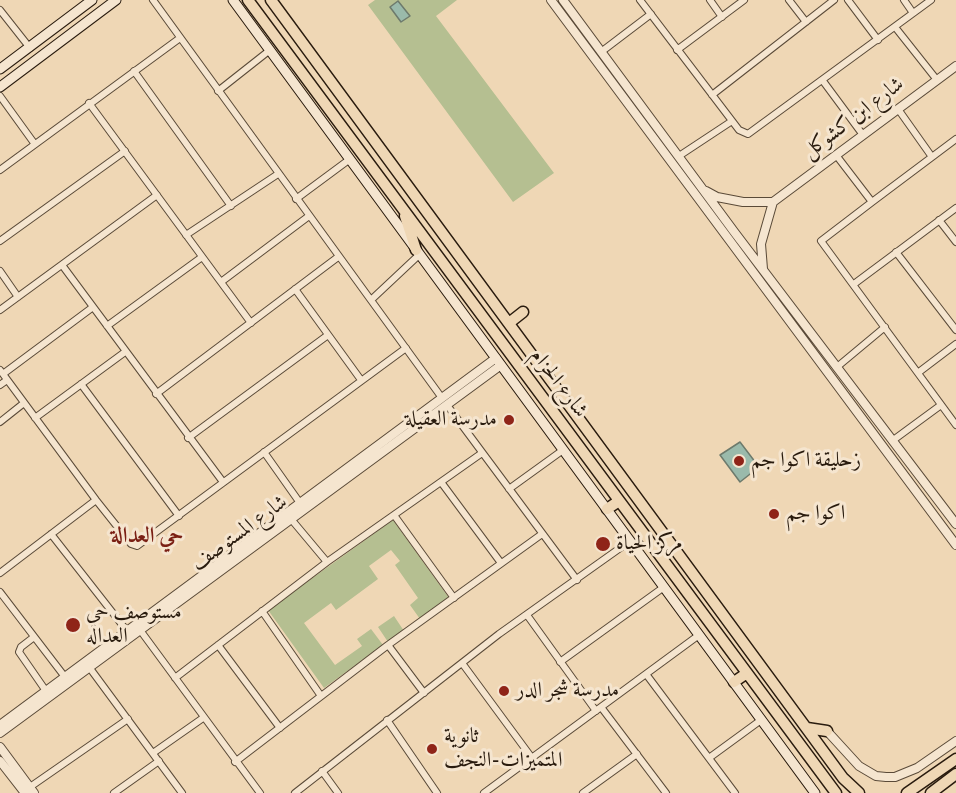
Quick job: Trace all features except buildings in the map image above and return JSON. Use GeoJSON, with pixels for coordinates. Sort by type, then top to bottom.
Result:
{"type":"FeatureCollection","features":[{"type":"Feature","properties":{"kind":"main road"},"geometry":{"type":"LineString","coordinates":[[0,69],[92,0]]}},
{"type":"Feature","properties":{"kind":"main road"},"geometry":{"type":"LineString","coordinates":[[0,87],[116,0]]}},
{"type":"Feature","properties":{"kind":"main road"},"geometry":{"type":"LineString","coordinates":[[233,0],[815,793]]}},
{"type":"Feature","properties":{"kind":"main road","name":"شارع الحزام"},"geometry":{"type":"LineString","coordinates":[[248,0],[836,793]]}},
{"type":"Feature","properties":{"kind":"main road","name":"شارع الحزام"},"geometry":{"type":"LineString","coordinates":[[272,0],[843,778],[859,793]]}},
{"type":"Feature","properties":{"kind":"main road"},"geometry":{"type":"LineString","coordinates":[[304,74],[315,75],[319,67],[317,61]]}},
{"type":"Feature","properties":{"kind":"main road"},"geometry":{"type":"LineString","coordinates":[[322,100],[323,89],[328,86],[336,88]]}},
{"type":"Feature","properties":{"kind":"main road"},"geometry":{"type":"LineString","coordinates":[[402,207],[418,252]]}},
{"type":"Feature","properties":{"kind":"main road"},"geometry":{"type":"LineString","coordinates":[[509,323],[523,312]]}},
{"type":"Feature","properties":{"kind":"main road"},"geometry":{"type":"LineString","coordinates":[[553,410],[557,413],[564,411],[567,407],[566,400]]}},
{"type":"Feature","properties":{"kind":"main road"},"geometry":{"type":"LineString","coordinates":[[572,435],[573,425],[580,423],[584,426]]}},
{"type":"Feature","properties":{"kind":"main road"},"geometry":{"type":"LineString","coordinates":[[607,509],[619,501]]}},
{"type":"Feature","properties":{"kind":"main road"},"geometry":{"type":"LineString","coordinates":[[734,682],[747,673]]}},
{"type":"Feature","properties":{"kind":"main road"},"geometry":{"type":"LineString","coordinates":[[807,728],[827,731]]}},
{"type":"Feature","properties":{"kind":"main road"},"geometry":{"type":"LineString","coordinates":[[906,793],[956,759]]}},
{"type":"Feature","properties":{"kind":"main road"},"geometry":{"type":"LineString","coordinates":[[931,793],[956,774]]}},
{"type":"Feature","properties":{"kind":"street"},"geometry":{"type":"LineString","coordinates":[[153,0],[338,257],[577,580]]}},
{"type":"Feature","properties":{"kind":"street"},"geometry":{"type":"LineString","coordinates":[[551,0],[629,98],[679,156],[892,441],[955,519]]}},
{"type":"Feature","properties":{"kind":"street"},"geometry":{"type":"LineString","coordinates":[[563,0],[601,52],[629,98],[956,544]]}},
{"type":"Feature","properties":{"kind":"street"},"geometry":{"type":"LineString","coordinates":[[640,0],[741,132],[751,133],[931,0]]}},
{"type":"Feature","properties":{"kind":"street"},"geometry":{"type":"LineString","coordinates":[[710,0],[722,16]]}},
{"type":"Feature","properties":{"kind":"street"},"geometry":{"type":"LineString","coordinates":[[677,50],[744,0]]}},
{"type":"Feature","properties":{"kind":"street"},"geometry":{"type":"LineString","coordinates":[[789,0],[806,22]]}},
{"type":"Feature","properties":{"kind":"street"},"geometry":{"type":"LineString","coordinates":[[712,95],[834,0]]}},
{"type":"Feature","properties":{"kind":"street"},"geometry":{"type":"LineString","coordinates":[[848,0],[878,40]]}},
{"type":"Feature","properties":{"kind":"street"},"geometry":{"type":"LineString","coordinates":[[904,0],[913,13]]}},
{"type":"Feature","properties":{"kind":"street"},"geometry":{"type":"LineString","coordinates":[[0,10],[30,48]]}},
{"type":"Feature","properties":{"kind":"street"},"geometry":{"type":"LineString","coordinates":[[601,52],[651,15]]}},
{"type":"Feature","properties":{"kind":"street"},"geometry":{"type":"LineString","coordinates":[[895,27],[937,80]]}},
{"type":"Feature","properties":{"kind":"street"},"geometry":{"type":"LineString","coordinates":[[0,170],[180,38]]}},
{"type":"Feature","properties":{"kind":"street"},"geometry":{"type":"LineString","coordinates":[[218,91],[270,50]]}},
{"type":"Feature","properties":{"kind":"street","name":"شارع ابن كشوكل"},"geometry":{"type":"LineString","coordinates":[[773,202],[956,66]]}},
{"type":"Feature","properties":{"kind":"street"},"geometry":{"type":"LineString","coordinates":[[134,71],[231,206]]}},
{"type":"Feature","properties":{"kind":"street"},"geometry":{"type":"LineString","coordinates":[[823,81],[863,135]]}},
{"type":"Feature","properties":{"kind":"street"},"geometry":{"type":"LineString","coordinates":[[0,96],[34,143]]}},
{"type":"Feature","properties":{"kind":"street"},"geometry":{"type":"LineString","coordinates":[[89,103],[251,323]]}},
{"type":"Feature","properties":{"kind":"street"},"geometry":{"type":"LineString","coordinates":[[898,109],[932,157]]}},
{"type":"Feature","properties":{"kind":"street"},"geometry":{"type":"LineString","coordinates":[[679,156],[732,121]]}},
{"type":"Feature","properties":{"kind":"street"},"geometry":{"type":"LineString","coordinates":[[955,141],[821,241],[919,372],[956,426]]}},
{"type":"Feature","properties":{"kind":"street"},"geometry":{"type":"LineString","coordinates":[[0,241],[125,151]]}},
{"type":"Feature","properties":{"kind":"street"},"geometry":{"type":"LineString","coordinates":[[836,155],[872,202]]}},
{"type":"Feature","properties":{"kind":"street"},"geometry":{"type":"LineString","coordinates":[[296,199],[350,159]]}},
{"type":"Feature","properties":{"kind":"street"},"geometry":{"type":"LineString","coordinates":[[186,235],[278,174]]}},
{"type":"Feature","properties":{"kind":"street"},"geometry":{"type":"LineString","coordinates":[[703,190],[717,197],[735,201],[773,202],[761,244],[763,270]]}},
{"type":"Feature","properties":{"kind":"street"},"geometry":{"type":"LineString","coordinates":[[0,310],[157,195]]}},
{"type":"Feature","properties":{"kind":"street"},"geometry":{"type":"LineString","coordinates":[[854,284],[956,208]]}},
{"type":"Feature","properties":{"kind":"street"},"geometry":{"type":"LineString","coordinates":[[221,282],[309,216]]}},
{"type":"Feature","properties":{"kind":"street"},"geometry":{"type":"LineString","coordinates":[[939,220],[956,242]]}},
{"type":"Feature","properties":{"kind":"street"},"geometry":{"type":"LineString","coordinates":[[371,300],[418,252]]}},
{"type":"Feature","properties":{"kind":"street"},"geometry":{"type":"LineString","coordinates":[[896,252],[956,330]]}},
{"type":"Feature","properties":{"kind":"street"},"geometry":{"type":"LineString","coordinates":[[106,326],[202,257]]}},
{"type":"Feature","properties":{"kind":"street"},"geometry":{"type":"LineString","coordinates":[[156,394],[338,257]]}},
{"type":"Feature","properties":{"kind":"street"},"geometry":{"type":"LineString","coordinates":[[62,265],[188,438],[223,482]]}},
{"type":"Feature","properties":{"kind":"street"},"geometry":{"type":"LineString","coordinates":[[0,271],[18,297]]}},
{"type":"Feature","properties":{"kind":"street"},"geometry":{"type":"LineString","coordinates":[[295,289],[361,380]]}},
{"type":"Feature","properties":{"kind":"street"},"geometry":{"type":"LineString","coordinates":[[0,385],[3,375],[93,308]]}},
{"type":"Feature","properties":{"kind":"street"},"geometry":{"type":"LineString","coordinates":[[837,367],[885,327]]}},
{"type":"Feature","properties":{"kind":"street"},"geometry":{"type":"LineString","coordinates":[[188,438],[328,335]]}},
{"type":"Feature","properties":{"kind":"street"},"geometry":{"type":"LineString","coordinates":[[919,372],[956,344]]}},
{"type":"Feature","properties":{"kind":"street"},"geometry":{"type":"LineString","coordinates":[[3,375],[96,500],[131,544],[137,546],[406,348]]}},
{"type":"Feature","properties":{"kind":"street"},"geometry":{"type":"LineString","coordinates":[[35,418],[125,352]]}},
{"type":"Feature","properties":{"kind":"street","name":"شارع المستوصف"},"geometry":{"type":"LineString","coordinates":[[0,725],[127,631],[291,519],[342,477],[499,362]]}},
{"type":"Feature","properties":{"kind":"street"},"geometry":{"type":"LineString","coordinates":[[81,384],[179,516]]}},
{"type":"Feature","properties":{"kind":"street"},"geometry":{"type":"LineString","coordinates":[[0,422],[24,403]]}},
{"type":"Feature","properties":{"kind":"street"},"geometry":{"type":"LineString","coordinates":[[856,410],[865,405]]}},
{"type":"Feature","properties":{"kind":"street"},"geometry":{"type":"LineString","coordinates":[[892,441],[941,405]]}},
{"type":"Feature","properties":{"kind":"street"},"geometry":{"type":"LineString","coordinates":[[509,489],[563,450]]}},
{"type":"Feature","properties":{"kind":"street"},"geometry":{"type":"LineString","coordinates":[[264,452],[300,503]]}},
{"type":"Feature","properties":{"kind":"street"},"geometry":{"type":"LineString","coordinates":[[174,678],[327,562],[482,453]]}},
{"type":"Feature","properties":{"kind":"street","name":"شارع المستوصف"},"geometry":{"type":"LineString","coordinates":[[0,733],[140,630],[172,602],[300,503],[342,477]]}},
{"type":"Feature","properties":{"kind":"street"},"geometry":{"type":"LineString","coordinates":[[441,482],[501,563]]}},
{"type":"Feature","properties":{"kind":"street"},"geometry":{"type":"LineString","coordinates":[[0,573],[96,500]]}},
{"type":"Feature","properties":{"kind":"street"},"geometry":{"type":"LineString","coordinates":[[394,515],[454,598]]}},
{"type":"Feature","properties":{"kind":"street"},"geometry":{"type":"LineString","coordinates":[[291,519],[327,562]]}},
{"type":"Feature","properties":{"kind":"street"},"geometry":{"type":"LineString","coordinates":[[51,534],[127,631]]}},
{"type":"Feature","properties":{"kind":"street"},"geometry":{"type":"LineString","coordinates":[[235,762],[388,645],[542,534]]}},
{"type":"Feature","properties":{"kind":"street"},"geometry":{"type":"LineString","coordinates":[[295,793],[462,663],[630,541]]}},
{"type":"Feature","properties":{"kind":"street"},"geometry":{"type":"LineString","coordinates":[[560,662],[664,588]]}},
{"type":"Feature","properties":{"kind":"street"},"geometry":{"type":"LineString","coordinates":[[0,592],[65,677]]}},
{"type":"Feature","properties":{"kind":"street"},"geometry":{"type":"LineString","coordinates":[[262,611],[321,696]]}},
{"type":"Feature","properties":{"kind":"street"},"geometry":{"type":"LineString","coordinates":[[527,615],[560,662],[637,754],[666,793]]}},
{"type":"Feature","properties":{"kind":"street"},"geometry":{"type":"LineString","coordinates":[[140,630],[260,793]]}},
{"type":"Feature","properties":{"kind":"street"},"geometry":{"type":"LineString","coordinates":[[484,793],[699,635]]}},
{"type":"Feature","properties":{"kind":"street"},"geometry":{"type":"LineString","coordinates":[[34,637],[21,647],[20,652],[46,691]]}},
{"type":"Feature","properties":{"kind":"street"},"geometry":{"type":"LineString","coordinates":[[218,645],[280,728]]}},
{"type":"Feature","properties":{"kind":"street"},"geometry":{"type":"LineString","coordinates":[[388,645],[424,693]]}},
{"type":"Feature","properties":{"kind":"street"},"geometry":{"type":"LineString","coordinates":[[462,663],[532,758]]}},
{"type":"Feature","properties":{"kind":"street"},"geometry":{"type":"LineString","coordinates":[[90,667],[182,793]]}},
{"type":"Feature","properties":{"kind":"street"},"geometry":{"type":"LineString","coordinates":[[646,674],[735,793]]}},
{"type":"Feature","properties":{"kind":"street"},"geometry":{"type":"LineString","coordinates":[[153,753],[203,718]]}},
{"type":"Feature","properties":{"kind":"street"},"geometry":{"type":"LineString","coordinates":[[28,791],[128,719]]}},
{"type":"Feature","properties":{"kind":"street"},"geometry":{"type":"LineString","coordinates":[[387,720],[437,793]]}},
{"type":"Feature","properties":{"kind":"street"},"geometry":{"type":"LineString","coordinates":[[709,758],[761,720]]}},
{"type":"Feature","properties":{"kind":"street"},"geometry":{"type":"LineString","coordinates":[[827,731],[859,766],[876,776],[886,777],[917,768],[956,741]]}},
{"type":"Feature","properties":{"kind":"street"},"geometry":{"type":"LineString","coordinates":[[0,747],[28,791]]}},
{"type":"Feature","properties":{"kind":"street"},"geometry":{"type":"LineString","coordinates":[[583,793],[637,754]]}},
{"type":"Feature","properties":{"kind":"street"},"geometry":{"type":"LineString","coordinates":[[0,761],[28,791]]}},
{"type":"Feature","properties":{"kind":"street"},"geometry":{"type":"LineString","coordinates":[[114,793],[159,761]]}},
{"type":"Feature","properties":{"kind":"street"},"geometry":{"type":"LineString","coordinates":[[322,771],[338,793]]}},
{"type":"Feature","properties":{"kind":"street"},"geometry":{"type":"LineString","coordinates":[[594,785],[600,793]]}},
{"type":"Feature","properties":{"kind":"green space"},"geometry":{"type":"Polygon","coordinates":[[[375,0],[457,0],[436,16],[554,173],[513,202],[368,5],[375,0]]]}},
{"type":"Feature","properties":{"kind":"green space"},"geometry":{"type":"Polygon","coordinates":[[[393,520],[449,598],[420,619],[410,605],[418,598],[395,565],[400,561],[391,550],[369,566],[378,579],[336,610],[331,603],[304,623],[335,665],[362,646],[357,639],[371,629],[383,645],[324,688],[268,610],[393,520]]]}},
{"type":"Feature","properties":{"kind":"green space"},"geometry":{"type":"Polygon","coordinates":[[[394,616],[404,631],[388,642],[378,627],[394,616]]]}},
{"type":"Feature","properties":{"kind":"shaded area"},"geometry":{"type":"Polygon","coordinates":[[[398,1],[410,16],[401,22],[390,7],[398,1]]]}},
{"type":"Feature","properties":{"kind":"shaded area","name":"زحليقة اكوا جم"},"geometry":{"type":"Polygon","coordinates":[[[740,442],[759,467],[740,482],[720,455],[740,442]]]}},
{"type":"Feature","properties":{"kind":"place","name":"مدرسة العقيلة"},"geometry":{"type":"Point","coordinates":[509,420]}},
{"type":"Feature","properties":{"kind":"place","name":"زحليقة اكوا جم"},"geometry":{"type":"Point","coordinates":[739,461]}},
{"type":"Feature","properties":{"kind":"place","name":"اكوا جم"},"geometry":{"type":"Point","coordinates":[774,514]}},
{"type":"Feature","properties":{"kind":"place","name":"مركز الحياة"},"geometry":{"type":"Point","coordinates":[603,544]}},
{"type":"Feature","properties":{"kind":"place","name":"مستوصف حي العداله"},"geometry":{"type":"Point","coordinates":[73,625]}},
{"type":"Feature","properties":{"kind":"place","name":"مدرسة شجر الدر"},"geometry":{"type":"Point","coordinates":[504,691]}},
{"type":"Feature","properties":{"kind":"place","name":"ثانوية المتميزات-النجف"},"geometry":{"type":"Point","coordinates":[432,749]}},
{"type":"Feature","properties":{"kind":"district","name":"حي العدالة"},"geometry":{"type":"Point","coordinates":[147,537]}}]}
